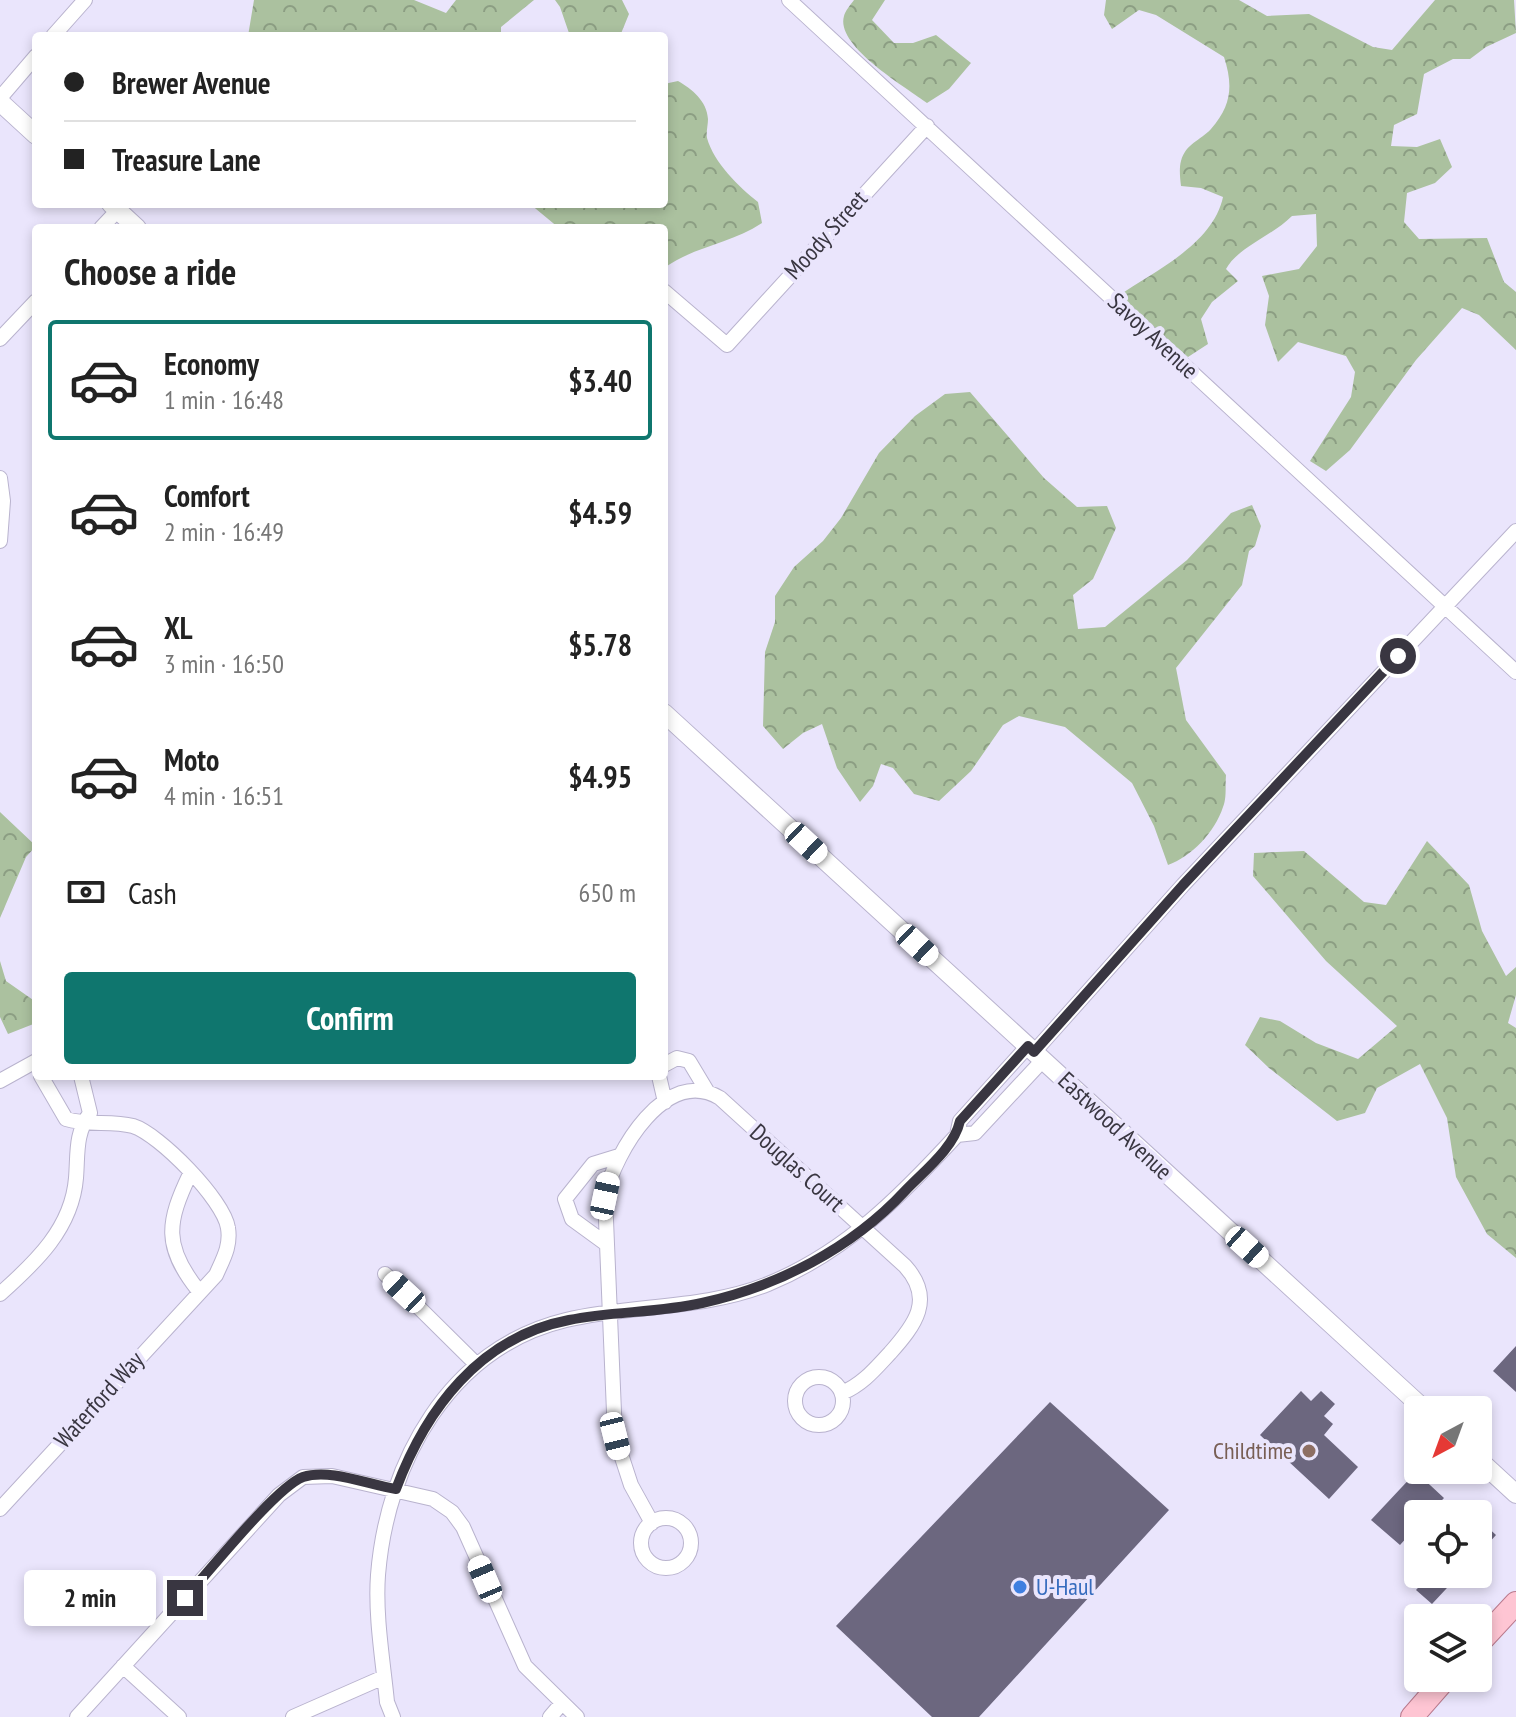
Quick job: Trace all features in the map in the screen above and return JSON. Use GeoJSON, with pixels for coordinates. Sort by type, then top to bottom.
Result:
{"type":"FeatureCollection","features":[{"type":"Feature","properties":{"kind":"main road"},"geometry":{"type":"LineString","coordinates":[[1492,1629],[1516,1603]]}},
{"type":"Feature","properties":{"kind":"main road"},"geometry":{"type":"LineString","coordinates":[[1412,1717],[1434,1692]]}},
{"type":"Feature","properties":{"kind":"street"},"geometry":{"type":"LineString","coordinates":[[57,32],[85,0]]}},
{"type":"Feature","properties":{"kind":"street","name":"Savoy Avenue"},"geometry":{"type":"LineString","coordinates":[[789,0],[1516,672]]}},
{"type":"Feature","properties":{"kind":"street"},"geometry":{"type":"LineString","coordinates":[[32,61],[0,100],[32,131]]}},
{"type":"Feature","properties":{"kind":"street","name":"Moody Street"},"geometry":{"type":"LineString","coordinates":[[668,294],[727,345],[927,126]]}},
{"type":"Feature","properties":{"kind":"street"},"geometry":{"type":"LineString","coordinates":[[115,208],[133,224]]}},
{"type":"Feature","properties":{"kind":"street"},"geometry":{"type":"LineString","coordinates":[[0,339],[32,305]]}},
{"type":"Feature","properties":{"kind":"street"},"geometry":{"type":"LineString","coordinates":[[0,478],[3,501],[0,541]]}},
{"type":"Feature","properties":{"kind":"street"},"geometry":{"type":"LineString","coordinates":[[393,1717],[387,1702],[378,1599],[383,1542],[396,1489],[425,1423],[476,1364],[531,1332],[566,1320],[686,1306],[733,1296],[800,1270],[864,1228],[901,1195],[957,1135],[975,1133],[1035,1053],[1183,885],[1516,531]]}},
{"type":"Feature","properties":{"kind":"street","name":"Eastwood Avenue"},"geometry":{"type":"LineString","coordinates":[[668,717],[1410,1396]]}},
{"type":"Feature","properties":{"kind":"street","name":"Douglas Court"},"geometry":{"type":"LineString","coordinates":[[668,1063],[677,1058],[689,1061],[707,1091],[720,1098],[912,1274],[922,1302],[913,1328],[861,1383],[842,1393]]}},
{"type":"Feature","properties":{"kind":"street"},"geometry":{"type":"LineString","coordinates":[[0,1081],[32,1065]]}},
{"type":"Feature","properties":{"kind":"street"},"geometry":{"type":"LineString","coordinates":[[43,1080],[66,1119],[82,1124]]}},
{"type":"Feature","properties":{"kind":"street"},"geometry":{"type":"LineString","coordinates":[[0,1294],[53,1240],[69,1210],[76,1179],[76,1145],[82,1124],[90,1113],[82,1080]]}},
{"type":"Feature","properties":{"kind":"street"},"geometry":{"type":"LineString","coordinates":[[660,1080],[665,1102]]}},
{"type":"Feature","properties":{"kind":"street"},"geometry":{"type":"LineString","coordinates":[[652,1523],[631,1485],[615,1436],[605,1196],[619,1156],[637,1130],[665,1102],[685,1090],[707,1091]]}},
{"type":"Feature","properties":{"kind":"street","name":"Waterford Way"},"geometry":{"type":"LineString","coordinates":[[0,1509],[198,1290],[216,1275],[229,1246],[228,1226],[214,1197],[149,1133],[131,1125],[82,1124]]}},
{"type":"Feature","properties":{"kind":"street"},"geometry":{"type":"LineString","coordinates":[[605,1243],[572,1219],[565,1199],[593,1164],[619,1156]]}},
{"type":"Feature","properties":{"kind":"street"},"geometry":{"type":"LineString","coordinates":[[190,1174],[170,1222],[181,1269],[198,1290]]}},
{"type":"Feature","properties":{"kind":"street"},"geometry":{"type":"LineString","coordinates":[[385,1274],[462,1346],[476,1364]]}},
{"type":"Feature","properties":{"kind":"street"},"geometry":{"type":"LineString","coordinates":[[1492,1472],[1516,1494]]}},
{"type":"Feature","properties":{"kind":"street"},"geometry":{"type":"LineString","coordinates":[[77,1717],[279,1495],[303,1477],[332,1476],[433,1499],[458,1519],[525,1666],[577,1717]]}},
{"type":"Feature","properties":{"kind":"street"},"geometry":{"type":"LineString","coordinates":[[123,1666],[179,1717]]}},
{"type":"Feature","properties":{"kind":"street"},"geometry":{"type":"LineString","coordinates":[[293,1717],[384,1677]]}},
{"type":"Feature","properties":{"kind":"street"},"geometry":{"type":"LineString","coordinates":[[550,1717],[562,1703]]}},
{"type":"Feature","properties":{"kind":"green space"},"geometry":{"type":"Polygon","coordinates":[[[254,0],[414,0],[446,13],[456,0],[534,0],[501,27],[501,32],[249,32],[254,0]]]}},
{"type":"Feature","properties":{"kind":"green space"},"geometry":{"type":"Polygon","coordinates":[[[555,0],[622,0],[629,14],[622,32],[569,32],[555,0]]]}},
{"type":"Feature","properties":{"kind":"green space"},"geometry":{"type":"Polygon","coordinates":[[[854,0],[885,0],[872,20],[894,43],[913,43],[936,35],[971,63],[949,89],[927,103],[874,65],[850,40],[844,28],[844,16],[854,0]]]}},
{"type":"Feature","properties":{"kind":"green space"},"geometry":{"type":"Polygon","coordinates":[[[1106,0],[1239,0],[1267,16],[1309,14],[1373,47],[1392,50],[1435,0],[1514,0],[1516,33],[1486,47],[1470,59],[1453,59],[1424,74],[1417,114],[1394,125],[1391,146],[1417,147],[1440,139],[1452,167],[1435,183],[1407,193],[1404,222],[1419,239],[1487,238],[1504,282],[1516,292],[1516,350],[1479,315],[1462,308],[1416,360],[1350,450],[1326,471],[1310,461],[1351,397],[1355,372],[1346,356],[1298,342],[1278,362],[1265,325],[1269,296],[1262,276],[1299,269],[1317,246],[1316,214],[1292,216],[1231,261],[1226,269],[1238,281],[1212,302],[1201,319],[1208,344],[1188,357],[1118,296],[1181,255],[1208,229],[1217,214],[1223,197],[1201,188],[1181,186],[1180,167],[1186,150],[1211,129],[1223,112],[1229,94],[1227,67],[1224,57],[1156,15],[1139,10],[1112,29],[1104,15],[1106,0]]]}},
{"type":"Feature","properties":{"kind":"green space"},"geometry":{"type":"Polygon","coordinates":[[[678,81],[702,101],[707,113],[710,147],[728,174],[758,202],[762,223],[668,266],[668,224],[554,224],[535,208],[668,208],[668,83],[678,81]]]}},
{"type":"Feature","properties":{"kind":"green space"},"geometry":{"type":"Polygon","coordinates":[[[970,392],[1044,478],[1077,507],[1107,506],[1116,528],[1093,579],[1073,595],[1078,629],[1105,627],[1187,560],[1231,513],[1252,505],[1261,526],[1255,546],[1249,551],[1242,585],[1176,668],[1186,720],[1226,775],[1226,791],[1219,816],[1208,834],[1193,850],[1168,865],[1154,826],[1132,783],[1065,727],[1019,716],[1003,725],[971,771],[939,801],[914,794],[893,768],[881,764],[873,786],[860,802],[837,768],[822,724],[803,733],[783,749],[763,726],[765,652],[775,622],[775,596],[794,567],[823,541],[841,518],[879,453],[915,416],[945,394],[970,392]]]}},
{"type":"Feature","properties":{"kind":"green space"},"geometry":{"type":"Polygon","coordinates":[[[0,812],[32,842],[32,850],[26,857],[0,918],[0,812]]]}},
{"type":"Feature","properties":{"kind":"green space"},"geometry":{"type":"Polygon","coordinates":[[[1427,841],[1469,885],[1482,931],[1506,976],[1516,967],[1516,995],[1508,1023],[1516,1028],[1516,1258],[1487,1234],[1456,1177],[1447,1118],[1420,1064],[1377,1088],[1365,1113],[1337,1121],[1269,1068],[1245,1045],[1260,1017],[1280,1021],[1316,1043],[1358,1059],[1397,1026],[1326,961],[1253,876],[1254,853],[1304,851],[1364,902],[1386,905],[1427,841]]]}},
{"type":"Feature","properties":{"kind":"green space"},"geometry":{"type":"Polygon","coordinates":[[[0,961],[6,981],[32,999],[32,1025],[8,1034],[0,1017],[0,961]]]}},
{"type":"Feature","properties":{"kind":"building"},"geometry":{"type":"Polygon","coordinates":[[[1516,1346],[1516,1392],[1493,1371],[1516,1346]]]}},
{"type":"Feature","properties":{"kind":"building","name":"Childtime"},"geometry":{"type":"Polygon","coordinates":[[[1301,1391],[1311,1401],[1321,1391],[1335,1404],[1324,1416],[1333,1424],[1324,1435],[1358,1467],[1329,1499],[1260,1435],[1301,1391]]]}},
{"type":"Feature","properties":{"kind":"building"},"geometry":{"type":"Polygon","coordinates":[[[1050,1402],[1169,1510],[979,1717],[932,1717],[836,1626],[1050,1402]]]}},
{"type":"Feature","properties":{"kind":"building"},"geometry":{"type":"Polygon","coordinates":[[[1405,1484],[1429,1484],[1444,1498],[1404,1500],[1404,1541],[1400,1545],[1371,1520],[1405,1484]]]}},
{"type":"Feature","properties":{"kind":"building"},"geometry":{"type":"Polygon","coordinates":[[[1418,1588],[1447,1588],[1432,1604],[1416,1590],[1418,1588]]]}},
{"type":"Feature","properties":{"kind":"place","name":"Childtime"},"geometry":{"type":"Point","coordinates":[1309,1451]}},
{"type":"Feature","properties":{"kind":"place","name":"U-Haul"},"geometry":{"type":"Point","coordinates":[1020,1587]}},
{"type":"Feature","properties":{"kind":"route"},"geometry":{"type":"LineString","coordinates":[[185,1598],[279,1495],[303,1477],[332,1476],[396,1489],[409,1454],[436,1407],[457,1381],[499,1348],[531,1332],[566,1320],[698,1304],[733,1296],[800,1270],[864,1228],[901,1195],[957,1135],[960,1121],[1028,1046],[1034,1052],[1183,885],[1398,656]]}}]}
